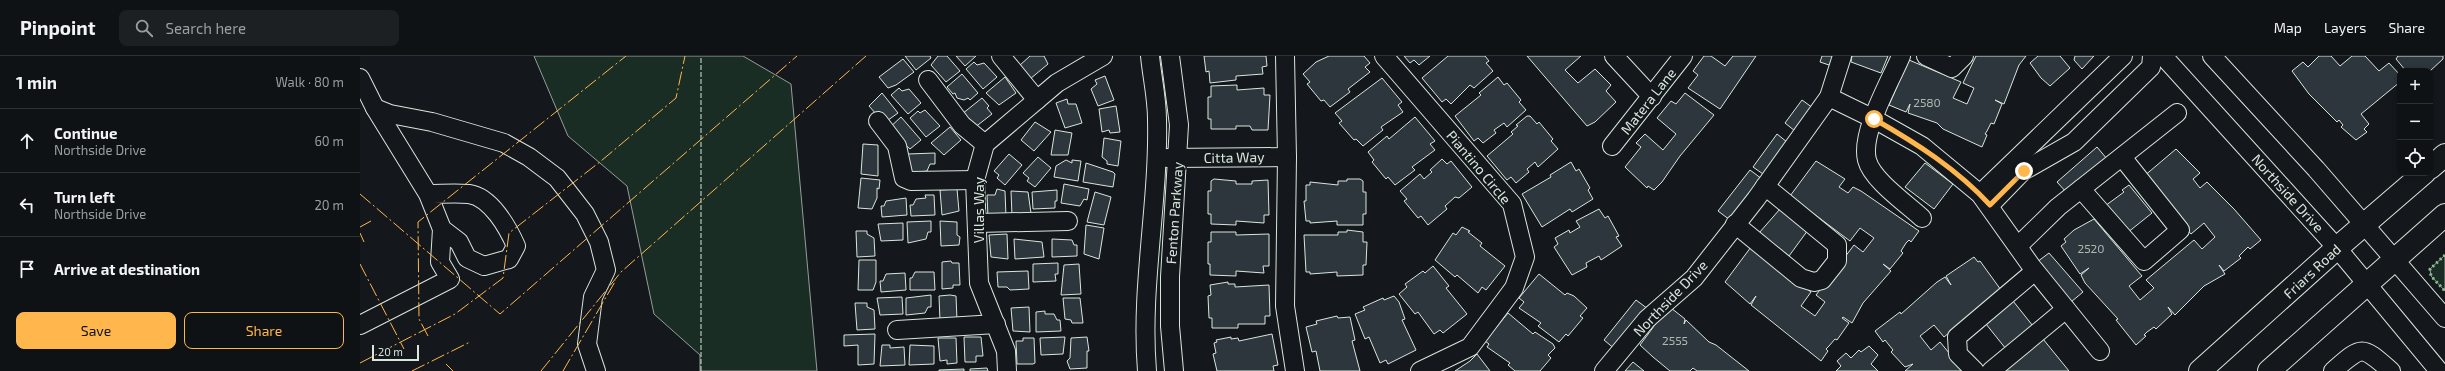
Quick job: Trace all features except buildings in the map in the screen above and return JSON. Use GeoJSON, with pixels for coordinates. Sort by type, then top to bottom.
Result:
{"type":"FeatureCollection","features":[{"type":"Feature","properties":{"kind":"highway"},"geometry":{"type":"LineString","coordinates":[[2433,165],[2445,155]]}},
{"type":"Feature","properties":{"kind":"highway","name":"Friars Road"},"geometry":{"type":"LineString","coordinates":[[2200,371],[2337,248],[2421,176]]}},
{"type":"Feature","properties":{"kind":"highway"},"geometry":{"type":"LineString","coordinates":[[2269,371],[2445,215]]}},
{"type":"Feature","properties":{"kind":"street"},"geometry":{"type":"LineString","coordinates":[[1001,56],[1037,100]]}},
{"type":"Feature","properties":{"kind":"street","name":"Fenton Parkway"},"geometry":{"type":"LineString","coordinates":[[1147,371],[1146,281],[1156,158],[1157,118],[1150,56]]}},
{"type":"Feature","properties":{"kind":"street","name":"Fenton Parkway"},"geometry":{"type":"LineString","coordinates":[[1170,56],[1179,125],[1170,277],[1170,326],[1174,371]]}},
{"type":"Feature","properties":{"kind":"street"},"geometry":{"type":"LineString","coordinates":[[1285,56],[1287,157],[1285,306],[1295,371]]}},
{"type":"Feature","properties":{"kind":"street","name":"Piantino Circle"},"geometry":{"type":"LineString","coordinates":[[1384,56],[1512,204],[1525,257],[1514,288],[1470,347],[1420,371]]}},
{"type":"Feature","properties":{"kind":"street"},"geometry":{"type":"LineString","coordinates":[[1614,56],[1652,97]]}},
{"type":"Feature","properties":{"kind":"street","name":"Matera Lane"},"geometry":{"type":"LineString","coordinates":[[1612,146],[1683,56]]}},
{"type":"Feature","properties":{"kind":"street","name":"Northside Drive"},"geometry":{"type":"LineString","coordinates":[[1604,371],[1647,319],[1694,278],[1765,186],[1829,97],[1842,56]]}},
{"type":"Feature","properties":{"kind":"street"},"geometry":{"type":"LineString","coordinates":[[1901,56],[1874,119],[1866,144],[1867,161],[1878,178],[1922,218]]}},
{"type":"Feature","properties":{"kind":"street"},"geometry":{"type":"LineString","coordinates":[[1926,56],[1952,68],[1964,56]]}},
{"type":"Feature","properties":{"kind":"street"},"geometry":{"type":"LineString","coordinates":[[1985,199],[2028,148],[2123,56]]}},
{"type":"Feature","properties":{"kind":"street"},"geometry":{"type":"LineString","coordinates":[[1985,199],[2024,171],[2074,142],[2151,67],[2152,56]]}},
{"type":"Feature","properties":{"kind":"street","name":"Northside Drive"},"geometry":{"type":"LineString","coordinates":[[2163,56],[2337,248],[2439,371]]}},
{"type":"Feature","properties":{"kind":"street"},"geometry":{"type":"LineString","coordinates":[[2212,56],[2365,224],[2445,318]]}},
{"type":"Feature","properties":{"kind":"street"},"geometry":{"type":"LineString","coordinates":[[928,80],[962,125],[985,144],[1057,83],[1099,57]]}},
{"type":"Feature","properties":{"kind":"street"},"geometry":{"type":"LineString","coordinates":[[360,78],[375,108],[428,194],[442,229],[440,262],[450,279],[360,325]]}},
{"type":"Feature","properties":{"kind":"street"},"geometry":{"type":"LineString","coordinates":[[1829,97],[1874,119],[1922,146],[1985,199],[2035,271],[2100,351]]}},
{"type":"Feature","properties":{"kind":"street"},"geometry":{"type":"LineString","coordinates":[[2078,101],[2098,118]]}},
{"type":"Feature","properties":{"kind":"street"},"geometry":{"type":"LineString","coordinates":[[375,108],[390,114],[432,122],[504,143],[529,157],[558,178],[585,214],[599,242],[606,270],[594,297],[588,344],[596,371]]}},
{"type":"Feature","properties":{"kind":"street"},"geometry":{"type":"LineString","coordinates":[[2018,246],[2058,206],[2177,113]]}},
{"type":"Feature","properties":{"kind":"street"},"geometry":{"type":"LineString","coordinates":[[878,120],[896,146],[904,178],[911,181],[975,180]]}},
{"type":"Feature","properties":{"kind":"street","name":"Villas Way"},"geometry":{"type":"LineString","coordinates":[[985,144],[975,180],[979,283],[1006,351],[1007,371]]}},
{"type":"Feature","properties":{"kind":"street"},"geometry":{"type":"LineString","coordinates":[[2028,148],[2029,157],[2035,161],[2043,161]]}},
{"type":"Feature","properties":{"kind":"street","name":"Citta Way"},"geometry":{"type":"LineString","coordinates":[[1156,158],[1287,157]]}},
{"type":"Feature","properties":{"kind":"street"},"geometry":{"type":"LineString","coordinates":[[2081,189],[2144,261],[2180,230],[2122,157]]}},
{"type":"Feature","properties":{"kind":"street"},"geometry":{"type":"LineString","coordinates":[[1735,224],[1801,278],[1814,282],[1822,280],[1837,261],[1837,245],[1765,186]]}},
{"type":"Feature","properties":{"kind":"street"},"geometry":{"type":"LineString","coordinates":[[428,194],[470,194],[488,205],[506,223],[516,246],[509,259],[484,266],[467,258],[459,242],[442,229]]}},
{"type":"Feature","properties":{"kind":"street"},"geometry":{"type":"LineString","coordinates":[[977,223],[1068,221]]}},
{"type":"Feature","properties":{"kind":"street"},"geometry":{"type":"LineString","coordinates":[[1975,371],[1958,354],[1957,337],[2035,271]]}},
{"type":"Feature","properties":{"kind":"street"},"geometry":{"type":"LineString","coordinates":[[1991,371],[2066,309]]}},
{"type":"Feature","properties":{"kind":"street"},"geometry":{"type":"LineString","coordinates":[[896,330],[996,324]]}},
{"type":"Feature","properties":{"kind":"street"},"geometry":{"type":"LineString","coordinates":[[2333,371],[2354,353],[2361,350],[2370,352],[2391,371]]}},
{"type":"Feature","properties":{"kind":"green space"},"geometry":{"type":"Polygon","coordinates":[[[534,56],[743,56],[791,84],[817,371],[700,371],[700,355],[654,314],[627,186],[568,136],[534,56]]]}},
{"type":"Feature","properties":{"kind":"green space"},"geometry":{"type":"Polygon","coordinates":[[[2445,255],[2445,291],[2431,276],[2430,269],[2445,255]]]}},
{"type":"Feature","properties":{"kind":"hedge"},"geometry":{"type":"LineString","coordinates":[[2445,255],[2430,269],[2431,276],[2445,291]]}},
{"type":"Feature","properties":{"kind":"fence"},"geometry":{"type":"LineString","coordinates":[[701,56],[701,371]]}},
{"type":"Feature","properties":{"kind":"power"},"geometry":{"type":"LineString","coordinates":[[428,336],[419,319],[418,222],[626,56]]}},
{"type":"Feature","properties":{"kind":"power"},"geometry":{"type":"LineString","coordinates":[[360,363],[455,314],[503,278],[509,233],[601,161],[676,98],[685,56]]}},
{"type":"Feature","properties":{"kind":"power"},"geometry":{"type":"LineString","coordinates":[[360,194],[500,314],[797,56]]}},
{"type":"Feature","properties":{"kind":"power"},"geometry":{"type":"LineString","coordinates":[[541,371],[621,272],[866,56]]}},
{"type":"Feature","properties":{"kind":"power"},"geometry":{"type":"LineString","coordinates":[[360,227],[371,221]]}},
{"type":"Feature","properties":{"kind":"power"},"geometry":{"type":"LineString","coordinates":[[360,233],[364,242]]}},
{"type":"Feature","properties":{"kind":"power"},"geometry":{"type":"LineString","coordinates":[[360,264],[404,349]]}},
{"type":"Feature","properties":{"kind":"power"},"geometry":{"type":"LineString","coordinates":[[563,371],[616,280]]}},
{"type":"Feature","properties":{"kind":"power"},"geometry":{"type":"LineString","coordinates":[[412,371],[470,342]]}},
{"type":"Feature","properties":{"kind":"power"},"geometry":{"type":"LineString","coordinates":[[446,364],[453,371]]}},
{"type":"Feature","properties":{"kind":"route"},"geometry":{"type":"LineString","coordinates":[[1874,119],[1922,146],[1980,194],[1990,205],[2024,171]]}}]}
